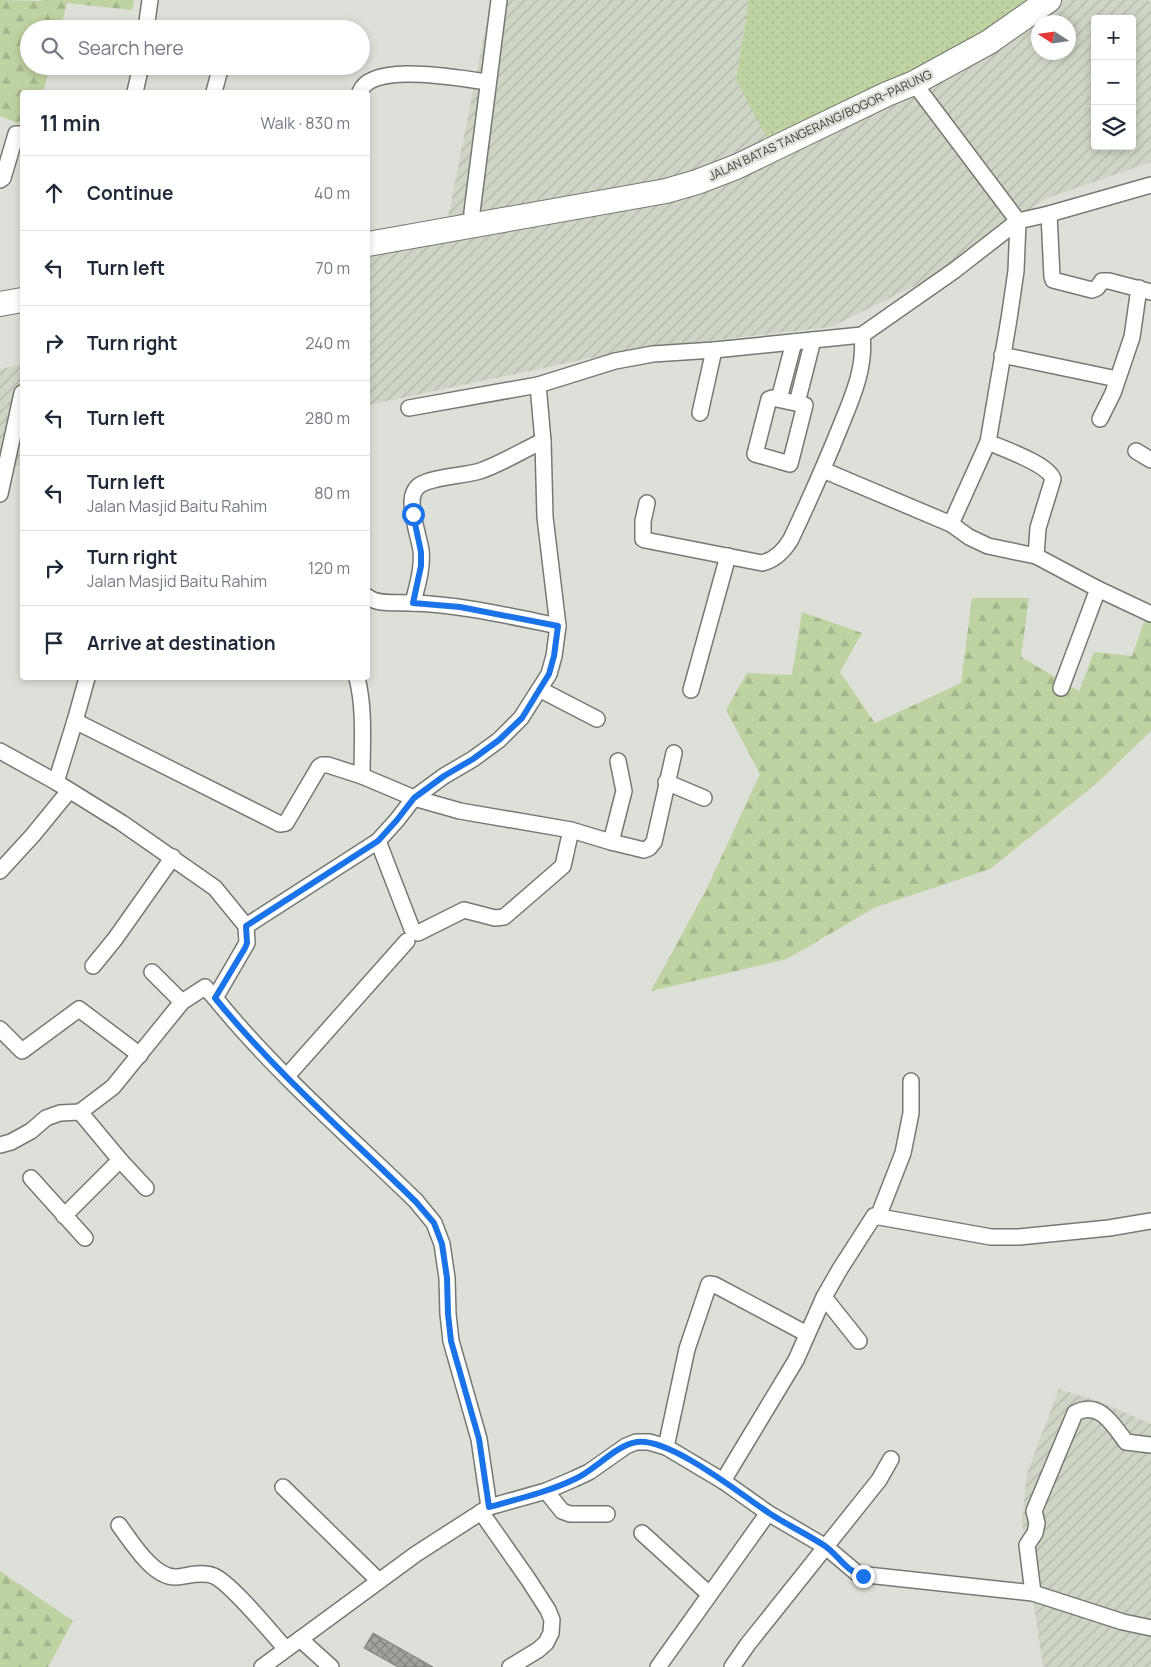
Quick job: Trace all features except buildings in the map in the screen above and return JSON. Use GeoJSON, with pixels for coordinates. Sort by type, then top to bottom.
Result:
{"type":"FeatureCollection","features":[{"type":"Feature","properties":{"kind":"main road","name":"JALAN BATAS TANGERANG/BOGOR–PARUNG"},"geometry":{"type":"LineString","coordinates":[[370,244],[666,191],[697,182],[736,167],[887,94],[914,83],[989,42],[1049,0]]}},
{"type":"Feature","properties":{"kind":"main road"},"geometry":{"type":"LineString","coordinates":[[0,304],[20,300]]}},
{"type":"Feature","properties":{"kind":"street"},"geometry":{"type":"LineString","coordinates":[[149,20],[150,0]]}},
{"type":"Feature","properties":{"kind":"street"},"geometry":{"type":"LineString","coordinates":[[472,225],[472,212],[499,0]]}},
{"type":"Feature","properties":{"kind":"street"},"geometry":{"type":"LineString","coordinates":[[361,90],[367,82],[375,79],[406,74],[488,82]]}},
{"type":"Feature","properties":{"kind":"street"},"geometry":{"type":"LineString","coordinates":[[135,90],[139,75]]}},
{"type":"Feature","properties":{"kind":"street"},"geometry":{"type":"LineString","coordinates":[[215,90],[219,75]]}},
{"type":"Feature","properties":{"kind":"street"},"geometry":{"type":"LineString","coordinates":[[914,83],[1018,221],[1016,271],[988,442],[951,524]]}},
{"type":"Feature","properties":{"kind":"street"},"geometry":{"type":"LineString","coordinates":[[0,180],[3,178],[16,134],[20,134]]}},
{"type":"Feature","properties":{"kind":"street"},"geometry":{"type":"LineString","coordinates":[[409,408],[538,385],[615,361],[653,354],[714,350],[862,335],[955,270],[1018,221],[1151,185]]}},
{"type":"Feature","properties":{"kind":"street"},"geometry":{"type":"LineString","coordinates":[[1049,214],[1053,280],[1092,290],[1105,281],[1145,290],[1132,337],[1113,393],[1100,419]]}},
{"type":"Feature","properties":{"kind":"street"},"geometry":{"type":"LineString","coordinates":[[646,503],[643,521],[644,539],[762,563],[777,556],[791,539],[823,470],[860,372],[864,350],[862,335]]}},
{"type":"Feature","properties":{"kind":"street"},"geometry":{"type":"LineString","coordinates":[[796,403],[813,340]]}},
{"type":"Feature","properties":{"kind":"street"},"geometry":{"type":"LineString","coordinates":[[779,399],[794,342]]}},
{"type":"Feature","properties":{"kind":"street"},"geometry":{"type":"LineString","coordinates":[[700,413],[714,350]]}},
{"type":"Feature","properties":{"kind":"street"},"geometry":{"type":"LineString","coordinates":[[1002,355],[1117,379]]}},
{"type":"Feature","properties":{"kind":"street"},"geometry":{"type":"LineString","coordinates":[[246,926],[378,841],[414,798],[499,740],[522,718],[549,674],[554,656],[558,626],[545,518],[543,441],[538,385]]}},
{"type":"Feature","properties":{"kind":"street"},"geometry":{"type":"LineString","coordinates":[[769,399],[796,403],[805,405],[791,462],[788,464],[756,454],[769,399]]}},
{"type":"Feature","properties":{"kind":"street"},"geometry":{"type":"LineString","coordinates":[[0,494],[20,402]]}},
{"type":"Feature","properties":{"kind":"street"},"geometry":{"type":"LineString","coordinates":[[413,603],[421,566],[421,552],[413,514],[412,498],[415,489],[431,480],[460,476],[482,470],[543,441]]}},
{"type":"Feature","properties":{"kind":"street"},"geometry":{"type":"LineString","coordinates":[[988,442],[1044,467],[1052,476],[1053,479],[1038,528],[1036,556]]}},
{"type":"Feature","properties":{"kind":"street"},"geometry":{"type":"LineString","coordinates":[[1136,451],[1151,460]]}},
{"type":"Feature","properties":{"kind":"street"},"geometry":{"type":"LineString","coordinates":[[823,470],[951,524],[969,537],[988,546],[1036,556],[1098,589],[1151,614]]}},
{"type":"Feature","properties":{"kind":"street"},"geometry":{"type":"LineString","coordinates":[[691,690],[728,556]]}},
{"type":"Feature","properties":{"kind":"street"},"geometry":{"type":"LineString","coordinates":[[1061,688],[1098,589]]}},
{"type":"Feature","properties":{"kind":"street"},"geometry":{"type":"LineString","coordinates":[[370,598],[378,602],[460,607],[558,626]]}},
{"type":"Feature","properties":{"kind":"street"},"geometry":{"type":"LineString","coordinates":[[56,782],[76,721],[86,680]]}},
{"type":"Feature","properties":{"kind":"street"},"geometry":{"type":"LineString","coordinates":[[357,680],[361,706],[362,776]]}},
{"type":"Feature","properties":{"kind":"street"},"geometry":{"type":"LineString","coordinates":[[540,690],[597,719]]}},
{"type":"Feature","properties":{"kind":"street"},"geometry":{"type":"LineString","coordinates":[[76,721],[280,824],[286,822],[319,767],[328,765],[362,776],[414,798],[460,811],[570,830],[644,850],[649,848],[654,842],[674,753]]}},
{"type":"Feature","properties":{"kind":"street"},"geometry":{"type":"LineString","coordinates":[[0,751],[56,782],[122,823],[215,888],[246,926],[247,943],[215,998]]}},
{"type":"Feature","properties":{"kind":"street"},"geometry":{"type":"LineString","coordinates":[[611,842],[624,791],[618,761]]}},
{"type":"Feature","properties":{"kind":"street"},"geometry":{"type":"LineString","coordinates":[[666,782],[704,798]]}},
{"type":"Feature","properties":{"kind":"street"},"geometry":{"type":"LineString","coordinates":[[0,871],[69,791]]}},
{"type":"Feature","properties":{"kind":"street"},"geometry":{"type":"LineString","coordinates":[[378,841],[412,929],[418,933],[464,910],[495,918],[504,917],[562,866],[570,830]]}},
{"type":"Feature","properties":{"kind":"street"},"geometry":{"type":"LineString","coordinates":[[93,966],[115,939],[172,857]]}},
{"type":"Feature","properties":{"kind":"street"},"geometry":{"type":"LineString","coordinates":[[287,1076],[407,941]]}},
{"type":"Feature","properties":{"kind":"street"},"geometry":{"type":"LineString","coordinates":[[152,972],[182,1002]]}},
{"type":"Feature","properties":{"kind":"street"},"geometry":{"type":"LineString","coordinates":[[0,1145],[11,1142],[31,1131],[46,1118],[60,1113],[80,1112],[113,1087],[182,1002],[205,987],[268,1058],[416,1202],[434,1223],[442,1244],[447,1278],[451,1341],[479,1439],[485,1510],[548,1610],[552,1620],[551,1634],[546,1642],[538,1650],[510,1667]]}},
{"type":"Feature","properties":{"kind":"street"},"geometry":{"type":"LineString","coordinates":[[0,1029],[22,1051],[80,1009],[140,1055]]}},
{"type":"Feature","properties":{"kind":"street"},"geometry":{"type":"LineString","coordinates":[[878,1217],[895,1178],[903,1153],[910,1113],[911,1081]]}},
{"type":"Feature","properties":{"kind":"street"},"geometry":{"type":"LineString","coordinates":[[80,1112],[146,1188]]}},
{"type":"Feature","properties":{"kind":"street"},"geometry":{"type":"LineString","coordinates":[[64,1216],[120,1160]]}},
{"type":"Feature","properties":{"kind":"street"},"geometry":{"type":"LineString","coordinates":[[31,1178],[85,1238]]}},
{"type":"Feature","properties":{"kind":"street"},"geometry":{"type":"LineString","coordinates":[[723,1481],[796,1360],[824,1298],[872,1218],[878,1217],[991,1237],[1019,1237],[1109,1228],[1151,1221]]}},
{"type":"Feature","properties":{"kind":"street"},"geometry":{"type":"LineString","coordinates":[[666,1447],[687,1349],[709,1284],[715,1285],[807,1334]]}},
{"type":"Feature","properties":{"kind":"street"},"geometry":{"type":"LineString","coordinates":[[824,1298],[859,1341]]}},
{"type":"Feature","properties":{"kind":"street"},"geometry":{"type":"LineString","coordinates":[[1033,1593],[1028,1545],[1035,1533],[1037,1522],[1034,1511],[1074,1413],[1087,1410],[1097,1411],[1106,1416],[1126,1442],[1151,1445]]}},
{"type":"Feature","properties":{"kind":"street"},"geometry":{"type":"LineString","coordinates":[[262,1667],[459,1525],[485,1510],[546,1491],[589,1472],[626,1446],[636,1442],[649,1442],[666,1447],[723,1481],[768,1513],[826,1547],[852,1570],[863,1576],[1033,1593],[1123,1622],[1151,1628]]}},
{"type":"Feature","properties":{"kind":"street"},"geometry":{"type":"LineString","coordinates":[[732,1667],[748,1644],[879,1480],[890,1458]]}},
{"type":"Feature","properties":{"kind":"street"},"geometry":{"type":"LineString","coordinates":[[283,1487],[379,1581]]}},
{"type":"Feature","properties":{"kind":"street"},"geometry":{"type":"LineString","coordinates":[[546,1491],[562,1511],[570,1514],[607,1514]]}},
{"type":"Feature","properties":{"kind":"street"},"geometry":{"type":"LineString","coordinates":[[658,1667],[768,1513]]}},
{"type":"Feature","properties":{"kind":"street"},"geometry":{"type":"LineString","coordinates":[[119,1525],[148,1562],[166,1575],[173,1577],[205,1573],[222,1580],[286,1650]]}},
{"type":"Feature","properties":{"kind":"street"},"geometry":{"type":"LineString","coordinates":[[642,1533],[709,1594]]}},
{"type":"Feature","properties":{"kind":"street"},"geometry":{"type":"LineString","coordinates":[[300,1639],[331,1667]]}},
{"type":"Feature","properties":{"kind":"shaded area"},"geometry":{"type":"Polygon","coordinates":[[[491,0],[749,0],[736,80],[1052,0],[1147,0],[1151,2],[1151,162],[1045,199],[933,277],[831,327],[628,350],[370,405],[370,246],[445,233],[491,0]]]}},
{"type":"Feature","properties":{"kind":"shaded area"},"geometry":{"type":"Polygon","coordinates":[[[20,364],[20,465],[4,468],[0,495],[0,369],[20,364]]]}},
{"type":"Feature","properties":{"kind":"shaded area"},"geometry":{"type":"Polygon","coordinates":[[[1059,1389],[1101,1402],[1151,1424],[1151,1667],[1043,1667],[1022,1522],[1027,1473],[1059,1389]]]}},
{"type":"Feature","properties":{"kind":"green space"},"geometry":{"type":"Polygon","coordinates":[[[0,0],[134,0],[132,10],[67,3],[62,20],[20,20],[20,75],[48,75],[44,90],[20,90],[20,124],[0,116],[0,0]]]}},
{"type":"Feature","properties":{"kind":"green space"},"geometry":{"type":"Polygon","coordinates":[[[749,0],[1052,0],[775,152],[736,80],[749,0]]]}},
{"type":"Feature","properties":{"kind":"green space"},"geometry":{"type":"Polygon","coordinates":[[[972,598],[1029,598],[1021,657],[1079,691],[1094,652],[1132,656],[1151,603],[1151,731],[1096,784],[990,869],[876,907],[787,959],[651,991],[705,892],[760,774],[726,710],[747,673],[792,675],[802,612],[862,633],[840,672],[875,723],[961,683],[972,598]]]}},
{"type":"Feature","properties":{"kind":"green space"},"geometry":{"type":"Polygon","coordinates":[[[0,1571],[73,1621],[48,1667],[0,1667],[0,1571]]]}},
{"type":"Feature","properties":{"kind":"route"},"geometry":{"type":"LineString","coordinates":[[413,514],[421,552],[421,566],[413,603],[460,607],[558,626],[554,656],[549,674],[522,718],[499,740],[414,798],[378,841],[246,926],[247,943],[245,948],[215,998],[268,1058],[416,1202],[434,1223],[442,1244],[447,1278],[451,1341],[479,1439],[489,1507],[546,1491],[574,1480],[589,1472],[626,1446],[636,1442],[649,1442],[666,1447],[723,1481],[768,1513],[826,1547],[852,1570],[863,1576]]}}]}
